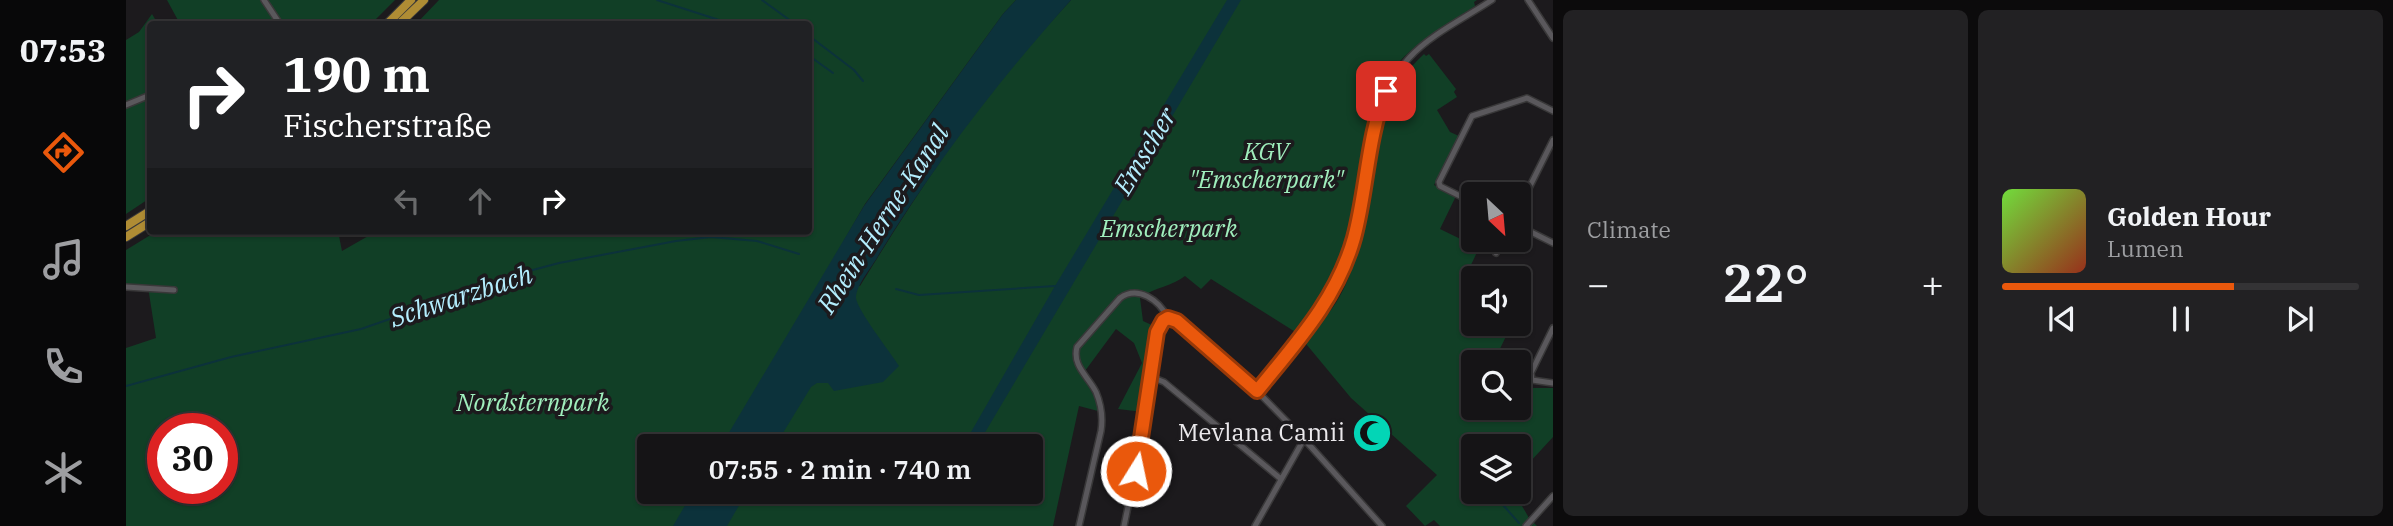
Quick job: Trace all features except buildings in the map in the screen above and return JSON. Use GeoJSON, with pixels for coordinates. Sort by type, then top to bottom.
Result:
{"type":"FeatureCollection","features":[{"type":"Feature","properties":{"kind":"highway"},"geometry":{"type":"LineString","coordinates":[[390,21],[411,0]]}},
{"type":"Feature","properties":{"kind":"highway"},"geometry":{"type":"LineString","coordinates":[[402,21],[422,1]]}},
{"type":"Feature","properties":{"kind":"highway"},"geometry":{"type":"LineString","coordinates":[[126,226],[147,213]]}},
{"type":"Feature","properties":{"kind":"highway"},"geometry":{"type":"LineString","coordinates":[[126,237],[147,224]]}},
{"type":"Feature","properties":{"kind":"street"},"geometry":{"type":"LineString","coordinates":[[264,0],[278,21]]}},
{"type":"Feature","properties":{"kind":"street"},"geometry":{"type":"LineString","coordinates":[[1257,391],[1311,326],[1338,281],[1360,214],[1379,108],[1396,74],[1419,48],[1492,0]]}},
{"type":"Feature","properties":{"kind":"street"},"geometry":{"type":"LineString","coordinates":[[1528,0],[1553,38]]}},
{"type":"Feature","properties":{"kind":"street"},"geometry":{"type":"LineString","coordinates":[[126,105],[147,96]]}},
{"type":"Feature","properties":{"kind":"street"},"geometry":{"type":"LineString","coordinates":[[1461,196],[1439,184],[1472,116],[1527,99],[1553,111]]}},
{"type":"Feature","properties":{"kind":"street"},"geometry":{"type":"LineString","coordinates":[[1531,184],[1553,140]]}},
{"type":"Feature","properties":{"kind":"street"},"geometry":{"type":"LineString","coordinates":[[1531,232],[1553,243]]}},
{"type":"Feature","properties":{"kind":"street"},"geometry":{"type":"LineString","coordinates":[[126,287],[174,290]]}},
{"type":"Feature","properties":{"kind":"street"},"geometry":{"type":"LineString","coordinates":[[1079,526],[1102,422],[1101,408],[1095,391],[1076,361],[1077,347],[1127,293],[1142,293],[1157,304],[1168,318],[1177,321],[1257,391],[1382,526]]}},
{"type":"Feature","properties":{"kind":"street"},"geometry":{"type":"LineString","coordinates":[[1124,526],[1157,332],[1168,318]]}},
{"type":"Feature","properties":{"kind":"street"},"geometry":{"type":"LineString","coordinates":[[1553,328],[1531,373],[1532,380],[1553,383]]}},
{"type":"Feature","properties":{"kind":"street"},"geometry":{"type":"LineString","coordinates":[[1151,377],[1164,382],[1281,479]]}},
{"type":"Feature","properties":{"kind":"street"},"geometry":{"type":"LineString","coordinates":[[1255,526],[1304,439]]}},
{"type":"Feature","properties":{"kind":"street"},"geometry":{"type":"LineString","coordinates":[[1528,524],[1553,496]]}},
{"type":"Feature","properties":{"kind":"street"},"geometry":{"type":"LineString","coordinates":[[1368,526],[1376,519]]}},
{"type":"Feature","properties":{"kind":"green space"},"geometry":{"type":"Polygon","coordinates":[[[167,0],[395,0],[374,21],[178,21],[167,0]]]}},
{"type":"Feature","properties":{"kind":"green space"},"geometry":{"type":"Polygon","coordinates":[[[439,0],[1016,0],[1003,14],[865,204],[827,270],[860,286],[915,199],[974,114],[1017,60],[1071,0],[1477,0],[1474,2],[1475,6],[1415,47],[1386,80],[1378,95],[1368,128],[1355,215],[1346,247],[1326,292],[1297,333],[1211,279],[1201,289],[1185,276],[1140,298],[1143,321],[1156,327],[1143,412],[1118,409],[1142,363],[1134,343],[1116,329],[1082,375],[1095,398],[1098,411],[1079,406],[1053,526],[126,526],[126,348],[156,338],[148,287],[126,286],[126,250],[150,235],[339,235],[342,251],[370,235],[812,235],[812,21],[419,21],[439,0]]]}},
{"type":"Feature","properties":{"kind":"green space"},"geometry":{"type":"Polygon","coordinates":[[[152,14],[156,21],[147,21],[147,200],[126,214],[126,40],[139,32],[152,14]]]}},
{"type":"Feature","properties":{"kind":"green space"},"geometry":{"type":"Polygon","coordinates":[[[1424,54],[1429,54],[1456,89],[1454,92],[1457,97],[1437,110],[1450,132],[1459,136],[1434,185],[1456,196],[1440,229],[1461,239],[1461,252],[1477,252],[1470,266],[1461,266],[1461,336],[1506,336],[1499,350],[1461,350],[1461,420],[1531,420],[1531,388],[1553,388],[1553,437],[1531,461],[1531,434],[1461,434],[1461,504],[1521,504],[1537,526],[1440,526],[1434,520],[1425,526],[1406,506],[1437,475],[1351,398],[1297,333],[1303,335],[1325,318],[1341,293],[1354,264],[1362,232],[1386,108],[1407,72],[1424,54]]]}},
{"type":"Feature","properties":{"kind":"water","name":"Rhein-Herne-Kanal"},"geometry":{"type":"Polygon","coordinates":[[[1016,0],[1071,0],[1018,61],[945,156],[899,222],[859,288],[856,298],[862,312],[899,366],[883,382],[834,391],[828,383],[817,383],[811,387],[782,434],[728,434],[864,206],[1003,14],[1016,0]]]}},
{"type":"Feature","properties":{"kind":"water","name":"Emscher"},"geometry":{"type":"Polygon","coordinates":[[[1227,0],[1241,0],[984,434],[970,434],[1055,286],[1227,0]]]}},
{"type":"Feature","properties":{"kind":"water"},"geometry":{"type":"Polygon","coordinates":[[[686,504],[740,504],[727,526],[673,526],[686,504]]]}},
{"type":"Feature","properties":{"kind":"waterway"},"geometry":{"type":"LineString","coordinates":[[657,0],[730,21]]}},
{"type":"Feature","properties":{"kind":"waterway"},"geometry":{"type":"LineString","coordinates":[[762,0],[791,21]]}},
{"type":"Feature","properties":{"kind":"waterway"},"geometry":{"type":"LineString","coordinates":[[812,38],[854,70],[863,81]]}},
{"type":"Feature","properties":{"kind":"waterway"},"geometry":{"type":"LineString","coordinates":[[812,58],[833,73]]}},
{"type":"Feature","properties":{"kind":"waterway","name":"Schwarzbach"},"geometry":{"type":"LineString","coordinates":[[126,386],[231,357],[361,329],[559,263],[711,237],[757,241],[799,254]]}},
{"type":"Feature","properties":{"kind":"waterway","name":"Schwarzbach"},"geometry":{"type":"LineString","coordinates":[[896,289],[919,295],[1055,286]]}},
{"type":"Feature","properties":{"kind":"waterway"},"geometry":{"type":"LineString","coordinates":[[1503,504],[1519,523]]}},
{"type":"Feature","properties":{"kind":"place","name":"Mevlana Camii"},"geometry":{"type":"Point","coordinates":[1372,433]}},
{"type":"Feature","properties":{"kind":"route"},"geometry":{"type":"LineString","coordinates":[[1136,471],[1157,332],[1163,321],[1168,318],[1177,321],[1257,391],[1324,305],[1338,281],[1354,237],[1374,130],[1386,91]]}},
{"type":"Feature","properties":{"kind":"park label","name":"KGV \"Emscherpark\""},"geometry":{"type":"Point","coordinates":[1266,166]}},
{"type":"Feature","properties":{"kind":"park label","name":"Emscherpark"},"geometry":{"type":"Point","coordinates":[1169,229]}},
{"type":"Feature","properties":{"kind":"park label","name":"Nordsternpark"},"geometry":{"type":"Point","coordinates":[533,403]}}]}
